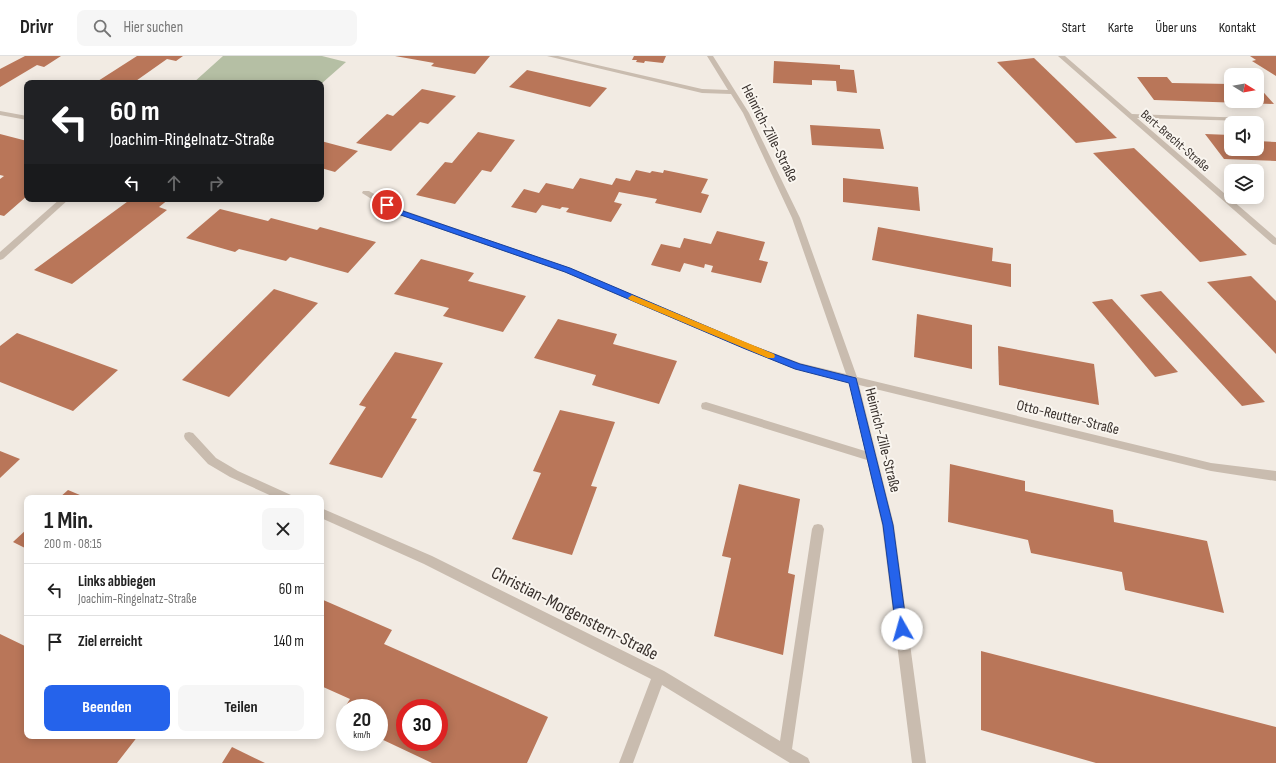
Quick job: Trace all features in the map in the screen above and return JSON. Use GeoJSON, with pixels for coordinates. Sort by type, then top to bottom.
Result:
{"type":"FeatureCollection","features":[{"type":"Feature","properties":{"kind":"street"},"geometry":{"type":"LineString","coordinates":[[550,56],[561,57],[702,91],[733,92]]}},
{"type":"Feature","properties":{"kind":"street","name":"Heinrich-Zille-Straße"},"geometry":{"type":"LineString","coordinates":[[710,56],[746,113],[796,218],[853,380],[888,525],[919,763]]}},
{"type":"Feature","properties":{"kind":"street","name":"Bert-Brecht-Straße"},"geometry":{"type":"LineString","coordinates":[[1061,56],[1276,242]]}},
{"type":"Feature","properties":{"kind":"street"},"geometry":{"type":"LineString","coordinates":[[0,113],[24,117]]}},
{"type":"Feature","properties":{"kind":"street"},"geometry":{"type":"LineString","coordinates":[[1131,116],[1224,118]]}},
{"type":"Feature","properties":{"kind":"street","name":"Otto-Reutter-Straße"},"geometry":{"type":"LineString","coordinates":[[366,193],[397,211],[568,270],[746,346],[798,366],[1211,467],[1276,476]]}},
{"type":"Feature","properties":{"kind":"street"},"geometry":{"type":"LineString","coordinates":[[0,257],[62,202]]}},
{"type":"Feature","properties":{"kind":"street"},"geometry":{"type":"LineString","coordinates":[[706,406],[816,442],[872,458]]}},
{"type":"Feature","properties":{"kind":"street"},"geometry":{"type":"LineString","coordinates":[[189,436],[212,461],[234,474],[280,495]]}},
{"type":"Feature","properties":{"kind":"street","name":"Christian-Morgenstern-Straße"},"geometry":{"type":"LineString","coordinates":[[324,515],[428,560],[659,676],[803,763]]}},
{"type":"Feature","properties":{"kind":"street"},"geometry":{"type":"LineString","coordinates":[[786,752],[818,528]]}},
{"type":"Feature","properties":{"kind":"street"},"geometry":{"type":"LineString","coordinates":[[626,763],[659,676]]}},
{"type":"Feature","properties":{"kind":"green space"},"geometry":{"type":"Polygon","coordinates":[[[223,56],[322,56],[346,62],[324,81],[324,80],[196,80],[223,56]]]}},
{"type":"Feature","properties":{"kind":"building"},"geometry":{"type":"Polygon","coordinates":[[[25,56],[61,56],[44,67],[37,65],[0,87],[0,69],[25,56]]]}},
{"type":"Feature","properties":{"kind":"building"},"geometry":{"type":"Polygon","coordinates":[[[137,56],[183,56],[176,61],[167,59],[137,80],[100,80],[137,56]]]}},
{"type":"Feature","properties":{"kind":"building"},"geometry":{"type":"Polygon","coordinates":[[[395,56],[490,56],[475,74],[431,66],[434,63],[395,56]]]}},
{"type":"Feature","properties":{"kind":"building"},"geometry":{"type":"Polygon","coordinates":[[[634,56],[666,56],[663,63],[645,61],[644,63],[636,62],[637,60],[632,60],[634,56]]]}},
{"type":"Feature","properties":{"kind":"building"},"geometry":{"type":"Polygon","coordinates":[[[1250,56],[1276,56],[1276,76],[1252,61],[1256,60],[1250,56]]]}},
{"type":"Feature","properties":{"kind":"building"},"geometry":{"type":"Polygon","coordinates":[[[1034,58],[1117,138],[1076,143],[997,62],[1034,58]]]}},
{"type":"Feature","properties":{"kind":"building"},"geometry":{"type":"Polygon","coordinates":[[[774,61],[840,65],[840,69],[854,70],[857,93],[837,91],[836,81],[812,80],[812,85],[773,83],[774,61]]]}},
{"type":"Feature","properties":{"kind":"building"},"geometry":{"type":"Polygon","coordinates":[[[527,70],[607,88],[590,107],[509,87],[527,70]]]}},
{"type":"Feature","properties":{"kind":"building"},"geometry":{"type":"Polygon","coordinates":[[[1137,77],[1167,77],[1172,83],[1224,84],[1224,102],[1154,100],[1137,77]]]}},
{"type":"Feature","properties":{"kind":"building"},"geometry":{"type":"Polygon","coordinates":[[[422,89],[456,96],[428,124],[420,122],[391,151],[356,143],[387,114],[393,116],[422,89]]]}},
{"type":"Feature","properties":{"kind":"building"},"geometry":{"type":"Polygon","coordinates":[[[1264,93],[1274,104],[1264,104],[1264,93]]]}},
{"type":"Feature","properties":{"kind":"building"},"geometry":{"type":"Polygon","coordinates":[[[810,125],[880,129],[884,149],[812,145],[810,125]]]}},
{"type":"Feature","properties":{"kind":"building"},"geometry":{"type":"Polygon","coordinates":[[[478,132],[515,140],[491,172],[482,170],[455,204],[416,195],[445,162],[452,163],[478,132]]]}},
{"type":"Feature","properties":{"kind":"building"},"geometry":{"type":"Polygon","coordinates":[[[0,134],[24,140],[24,199],[4,216],[0,215],[0,179],[4,176],[0,175],[0,134]]]}},
{"type":"Feature","properties":{"kind":"building"},"geometry":{"type":"Polygon","coordinates":[[[1205,134],[1224,135],[1224,156],[1264,156],[1264,141],[1276,142],[1276,161],[1224,159],[1205,134]]]}},
{"type":"Feature","properties":{"kind":"building"},"geometry":{"type":"Polygon","coordinates":[[[324,142],[358,151],[335,172],[324,169],[324,142]]]}},
{"type":"Feature","properties":{"kind":"building"},"geometry":{"type":"Polygon","coordinates":[[[1134,148],[1247,255],[1200,262],[1093,153],[1134,148]]]}},
{"type":"Feature","properties":{"kind":"building"},"geometry":{"type":"Polygon","coordinates":[[[636,170],[650,173],[652,171],[663,173],[664,170],[708,179],[701,193],[709,195],[701,213],[655,203],[657,199],[619,192],[614,202],[622,204],[611,222],[566,212],[569,208],[562,207],[560,209],[542,205],[536,213],[511,207],[524,189],[539,193],[546,183],[573,189],[580,178],[612,185],[616,178],[630,181],[636,170]]]}},
{"type":"Feature","properties":{"kind":"building"},"geometry":{"type":"Polygon","coordinates":[[[843,178],[918,187],[920,211],[843,202],[843,178]]]}},
{"type":"Feature","properties":{"kind":"building"},"geometry":{"type":"Polygon","coordinates":[[[127,202],[165,202],[159,207],[167,210],[72,284],[34,270],[127,202]]]}},
{"type":"Feature","properties":{"kind":"building"},"geometry":{"type":"Polygon","coordinates":[[[220,209],[268,221],[271,218],[317,230],[320,227],[376,242],[348,273],[290,257],[286,261],[239,249],[235,252],[186,238],[220,209]]]}},
{"type":"Feature","properties":{"kind":"building"},"geometry":{"type":"Polygon","coordinates":[[[878,227],[993,248],[992,261],[1011,264],[1011,287],[872,260],[878,227]]]}},
{"type":"Feature","properties":{"kind":"building"},"geometry":{"type":"Polygon","coordinates":[[[717,231],[765,242],[759,260],[768,262],[761,283],[711,272],[713,266],[705,264],[704,268],[684,263],[680,272],[651,265],[661,244],[680,248],[684,238],[711,244],[717,231]]]}},
{"type":"Feature","properties":{"kind":"building"},"geometry":{"type":"Polygon","coordinates":[[[421,259],[474,273],[468,281],[526,296],[503,332],[443,316],[449,308],[394,294],[421,259]]]}},
{"type":"Feature","properties":{"kind":"building"},"geometry":{"type":"Polygon","coordinates":[[[1251,276],[1276,301],[1276,354],[1207,282],[1251,276]]]}},
{"type":"Feature","properties":{"kind":"building"},"geometry":{"type":"Polygon","coordinates":[[[274,289],[318,303],[229,397],[182,380],[274,289]]]}},
{"type":"Feature","properties":{"kind":"building"},"geometry":{"type":"Polygon","coordinates":[[[1161,291],[1265,402],[1242,406],[1140,295],[1161,291]]]}},
{"type":"Feature","properties":{"kind":"building"},"geometry":{"type":"Polygon","coordinates":[[[1112,299],[1178,372],[1155,377],[1092,302],[1112,299]]]}},
{"type":"Feature","properties":{"kind":"building"},"geometry":{"type":"Polygon","coordinates":[[[917,314],[972,325],[972,369],[914,357],[917,314]]]}},
{"type":"Feature","properties":{"kind":"building"},"geometry":{"type":"Polygon","coordinates":[[[558,319],[617,334],[613,344],[677,361],[659,404],[592,385],[596,375],[534,358],[558,319]]]}},
{"type":"Feature","properties":{"kind":"building"},"geometry":{"type":"Polygon","coordinates":[[[17,333],[118,370],[73,411],[0,382],[0,346],[17,333]]]}},
{"type":"Feature","properties":{"kind":"building"},"geometry":{"type":"Polygon","coordinates":[[[998,346],[1094,364],[1099,405],[999,385],[998,346]]]}},
{"type":"Feature","properties":{"kind":"building"},"geometry":{"type":"Polygon","coordinates":[[[395,352],[443,363],[411,418],[417,419],[382,478],[329,464],[366,407],[359,405],[395,352]]]}},
{"type":"Feature","properties":{"kind":"building"},"geometry":{"type":"Polygon","coordinates":[[[560,410],[615,422],[591,486],[597,487],[572,555],[512,539],[541,473],[533,471],[560,410]]]}},
{"type":"Feature","properties":{"kind":"building"},"geometry":{"type":"Polygon","coordinates":[[[0,451],[20,459],[0,478],[0,451]]]}},
{"type":"Feature","properties":{"kind":"building"},"geometry":{"type":"Polygon","coordinates":[[[950,464],[1025,481],[1025,491],[1113,510],[1114,522],[1207,541],[1224,613],[1125,590],[1122,572],[1031,553],[1028,540],[948,522],[950,464]]]}},
{"type":"Feature","properties":{"kind":"building"},"geometry":{"type":"Polygon","coordinates":[[[739,484],[800,499],[788,573],[795,575],[783,655],[714,636],[731,558],[722,556],[739,484]]]}},
{"type":"Feature","properties":{"kind":"building"},"geometry":{"type":"Polygon","coordinates":[[[68,490],[80,495],[62,495],[68,490]]]}},
{"type":"Feature","properties":{"kind":"building"},"geometry":{"type":"Polygon","coordinates":[[[24,532],[24,548],[13,542],[24,532]]]}},
{"type":"Feature","properties":{"kind":"building"},"geometry":{"type":"Polygon","coordinates":[[[324,600],[392,630],[384,644],[548,717],[527,763],[432,763],[407,751],[448,751],[448,699],[396,699],[396,746],[388,742],[388,699],[350,699],[324,687],[324,600]]]}},
{"type":"Feature","properties":{"kind":"building"},"geometry":{"type":"Polygon","coordinates":[[[0,634],[24,646],[24,739],[136,739],[117,763],[0,763],[0,634]]]}},
{"type":"Feature","properties":{"kind":"building"},"geometry":{"type":"Polygon","coordinates":[[[981,651],[1276,727],[1276,763],[1096,763],[981,730],[981,651]]]}},
{"type":"Feature","properties":{"kind":"building"},"geometry":{"type":"Polygon","coordinates":[[[232,747],[265,763],[222,763],[232,747]]]}},
{"type":"Feature","properties":{"kind":"slow traffic"},"geometry":{"type":"LineString","coordinates":[[632,298],[771,356]]}},
{"type":"Feature","properties":{"kind":"route"},"geometry":{"type":"LineString","coordinates":[[387,205],[397,211],[568,270],[746,346],[798,366],[853,380],[888,525],[902,629]]}}]}
